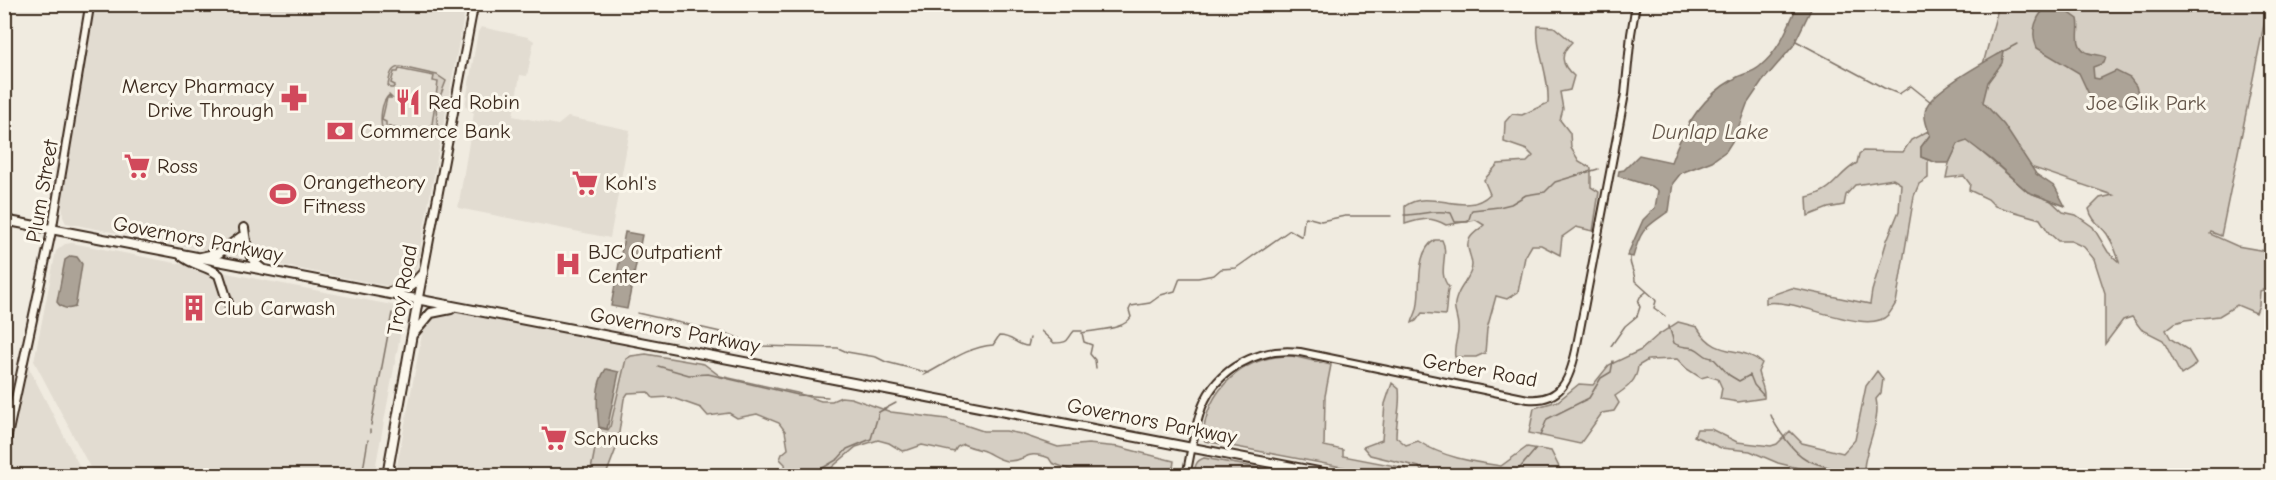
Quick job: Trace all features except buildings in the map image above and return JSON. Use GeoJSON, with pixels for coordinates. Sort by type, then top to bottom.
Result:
{"type":"FeatureCollection","features":[{"type":"Feature","properties":{"kind":"main road","name":"Plum Street"},"geometry":{"type":"LineString","coordinates":[[4,452],[52,229],[90,4]]}},
{"type":"Feature","properties":{"kind":"main road","name":"Troy Road"},"geometry":{"type":"LineString","coordinates":[[387,476],[474,4]]}},
{"type":"Feature","properties":{"kind":"main road","name":"Governors Parkway"},"geometry":{"type":"LineString","coordinates":[[4,220],[1339,476]]}},
{"type":"Feature","properties":{"kind":"main road"},"geometry":{"type":"LineString","coordinates":[[244,228],[252,259],[266,271]]}},
{"type":"Feature","properties":{"kind":"main road"},"geometry":{"type":"LineString","coordinates":[[198,258],[219,253],[229,248],[241,237]]}},
{"type":"Feature","properties":{"kind":"main road"},"geometry":{"type":"LineString","coordinates":[[180,254],[190,264],[206,268],[219,275],[228,303]]}},
{"type":"Feature","properties":{"kind":"main road"},"geometry":{"type":"LineString","coordinates":[[383,293],[411,286],[423,273]]}},
{"type":"Feature","properties":{"kind":"main road"},"geometry":{"type":"LineString","coordinates":[[412,335],[431,314],[459,308]]}},
{"type":"Feature","properties":{"kind":"street","name":"Gerber Road"},"geometry":{"type":"LineString","coordinates":[[1186,476],[1202,407],[1215,384],[1232,368],[1255,356],[1272,352],[1292,351],[1528,399],[1548,397],[1561,388],[1572,368],[1615,153],[1636,4]]}},
{"type":"Feature","properties":{"kind":"shaded area"},"geometry":{"type":"Polygon","coordinates":[[[95,5],[466,5],[414,281],[403,287],[392,287],[66,223],[63,217],[62,201],[95,5]]]}},
{"type":"Feature","properties":{"kind":"shaded area"},"geometry":{"type":"Polygon","coordinates":[[[481,27],[528,37],[534,41],[527,76],[520,75],[513,116],[558,125],[568,117],[630,130],[610,238],[458,208],[474,113],[465,106],[478,32],[481,27]]]}},
{"type":"Feature","properties":{"kind":"shaded area"},"geometry":{"type":"Polygon","coordinates":[[[72,243],[397,306],[401,309],[403,320],[374,475],[94,475],[34,361],[56,251],[65,244],[72,243]]]}},
{"type":"Feature","properties":{"kind":"shaded area"},"geometry":{"type":"Polygon","coordinates":[[[457,312],[631,344],[604,475],[395,476],[424,324],[431,317],[457,312]]]}},
{"type":"Feature","properties":{"kind":"shaded area"},"geometry":{"type":"Polygon","coordinates":[[[28,366],[84,475],[6,475],[28,366]]]}},
{"type":"Feature","properties":{"kind":"green space","name":"Joe Glik Park"},"geometry":{"type":"Polygon","coordinates":[[[1999,5],[2268,5],[2221,236],[2211,232],[2210,234],[2237,246],[2271,252],[2271,287],[2260,291],[2256,313],[2237,305],[2219,316],[2185,320],[2175,323],[2166,330],[2171,339],[2188,350],[2196,363],[2181,375],[2163,340],[2141,329],[2132,317],[2123,320],[2105,344],[2105,293],[2094,259],[2084,247],[2071,241],[2058,241],[2049,233],[2040,219],[1995,206],[1988,199],[1969,190],[1970,184],[1964,176],[1946,178],[1949,163],[1958,143],[1962,142],[1999,5]],[[1978,149],[2028,192],[2050,200],[2063,212],[2076,215],[2093,227],[2108,252],[2119,262],[2109,237],[2094,220],[2089,209],[2100,198],[2113,195],[1978,149]]]}},
{"type":"Feature","properties":{"kind":"green space"},"geometry":{"type":"Polygon","coordinates":[[[1538,26],[1554,27],[1572,42],[1565,51],[1563,59],[1566,68],[1574,76],[1570,90],[1560,92],[1563,109],[1560,120],[1570,133],[1571,148],[1579,161],[1591,168],[1591,187],[1599,192],[1593,231],[1576,227],[1562,237],[1560,255],[1541,245],[1532,245],[1525,257],[1518,292],[1507,299],[1496,296],[1487,329],[1485,353],[1476,357],[1455,357],[1458,325],[1455,305],[1458,294],[1472,269],[1468,241],[1484,225],[1476,220],[1446,225],[1436,220],[1426,219],[1405,224],[1405,206],[1415,201],[1426,200],[1459,204],[1480,201],[1490,194],[1484,180],[1498,164],[1527,162],[1533,156],[1527,150],[1504,142],[1505,122],[1512,114],[1522,115],[1548,103],[1538,26]]]}},
{"type":"Feature","properties":{"kind":"green space"},"geometry":{"type":"Polygon","coordinates":[[[397,67],[437,75],[446,81],[436,107],[437,137],[389,135],[382,129],[381,120],[382,111],[384,102],[389,95],[392,98],[387,98],[382,120],[386,122],[386,126],[426,135],[427,131],[431,131],[438,82],[433,81],[434,76],[399,69],[398,72],[394,72],[391,83],[395,85],[390,88],[388,85],[391,73],[397,67]]]}},
{"type":"Feature","properties":{"kind":"green space"},"geometry":{"type":"Polygon","coordinates":[[[1928,131],[1930,135],[1921,147],[1921,157],[1928,160],[1928,178],[1919,184],[1914,196],[1896,303],[1888,315],[1878,321],[1864,322],[1794,305],[1766,303],[1766,297],[1792,288],[1870,304],[1887,240],[1899,211],[1901,184],[1893,179],[1855,185],[1846,195],[1844,205],[1828,208],[1808,216],[1807,197],[1829,187],[1857,163],[1859,154],[1863,151],[1903,152],[1911,140],[1928,131]]]}},
{"type":"Feature","properties":{"kind":"green space"},"geometry":{"type":"Polygon","coordinates":[[[1435,240],[1442,240],[1445,252],[1443,269],[1445,281],[1449,287],[1445,315],[1422,313],[1412,323],[1417,311],[1421,262],[1428,246],[1435,240]]]}},
{"type":"Feature","properties":{"kind":"green space"},"geometry":{"type":"Polygon","coordinates":[[[1678,322],[1697,327],[1713,344],[1721,348],[1745,354],[1762,363],[1758,372],[1764,398],[1738,402],[1720,399],[1722,388],[1718,379],[1708,376],[1701,378],[1677,359],[1648,360],[1638,366],[1633,380],[1615,396],[1619,403],[1614,411],[1602,413],[1580,444],[1529,433],[1534,408],[1558,401],[1579,384],[1593,385],[1609,365],[1641,350],[1678,322]]]}},
{"type":"Feature","properties":{"kind":"green space"},"geometry":{"type":"Polygon","coordinates":[[[646,354],[704,364],[720,376],[797,393],[821,401],[832,401],[841,397],[851,398],[891,412],[947,419],[983,431],[1006,431],[1021,434],[1058,447],[1088,444],[1119,447],[1174,461],[1173,468],[1157,474],[1135,471],[1100,477],[1067,469],[1052,463],[1049,458],[1035,455],[1008,461],[963,444],[954,452],[922,445],[902,451],[889,443],[878,440],[856,447],[831,468],[821,469],[816,475],[782,475],[786,472],[785,464],[780,459],[788,449],[785,431],[779,423],[757,414],[737,418],[729,413],[708,416],[701,408],[670,397],[653,398],[648,392],[628,393],[624,399],[617,446],[606,475],[590,475],[599,428],[608,430],[610,427],[626,359],[646,354]]]}},
{"type":"Feature","properties":{"kind":"green space"},"geometry":{"type":"Polygon","coordinates":[[[1292,356],[1331,365],[1325,396],[1324,446],[1343,450],[1343,456],[1406,468],[1405,475],[1384,475],[1205,441],[1203,437],[1211,404],[1231,378],[1258,361],[1292,356]]]}},
{"type":"Feature","properties":{"kind":"green space"},"geometry":{"type":"Polygon","coordinates":[[[1877,371],[1883,379],[1881,393],[1876,399],[1877,416],[1864,468],[1872,474],[1882,475],[1835,475],[1826,470],[1802,469],[1778,463],[1750,451],[1721,448],[1694,436],[1697,429],[1711,429],[1737,442],[1771,446],[1777,444],[1790,431],[1802,443],[1843,453],[1855,440],[1866,386],[1877,371]]]}},
{"type":"Feature","properties":{"kind":"green space"},"geometry":{"type":"Polygon","coordinates":[[[1392,383],[1399,389],[1396,437],[1406,445],[1418,441],[1447,455],[1501,466],[1527,447],[1551,451],[1563,475],[1424,475],[1419,467],[1370,455],[1363,447],[1382,440],[1385,404],[1392,383]]]}},
{"type":"Feature","properties":{"kind":"green space"},"geometry":{"type":"Polygon","coordinates":[[[1204,458],[1296,475],[1194,475],[1197,463],[1204,458]]]}},
{"type":"Feature","properties":{"kind":"water","name":"Dunlap Lake"},"geometry":{"type":"Polygon","coordinates":[[[1789,5],[1813,5],[1793,46],[1762,82],[1747,104],[1735,137],[1726,151],[1712,161],[1681,173],[1673,183],[1669,211],[1645,229],[1633,257],[1627,256],[1643,220],[1655,208],[1658,191],[1653,187],[1618,176],[1619,171],[1624,170],[1639,155],[1671,162],[1681,137],[1703,104],[1722,86],[1759,67],[1776,49],[1794,13],[1789,5]]]}},
{"type":"Feature","properties":{"kind":"water"},"geometry":{"type":"Polygon","coordinates":[[[2051,5],[2058,5],[2078,19],[2079,41],[2082,49],[2088,53],[2106,57],[2104,63],[2093,67],[2094,78],[2099,79],[2116,71],[2130,78],[2138,93],[2133,104],[2093,103],[2079,73],[2037,48],[2034,36],[2035,24],[2041,13],[2051,5]]]}},
{"type":"Feature","properties":{"kind":"water"},"geometry":{"type":"Polygon","coordinates":[[[2004,51],[2002,63],[1988,82],[1983,102],[2004,125],[2036,174],[2055,187],[2065,206],[2028,192],[1967,141],[1958,144],[1949,163],[1937,163],[1921,157],[1921,147],[1930,135],[1925,115],[1930,101],[1961,76],[2004,51]]]}},
{"type":"Feature","properties":{"kind":"water"},"geometry":{"type":"Polygon","coordinates":[[[625,232],[642,235],[627,309],[611,306],[625,232]]]}},
{"type":"Feature","properties":{"kind":"water"},"geometry":{"type":"Polygon","coordinates":[[[71,256],[77,257],[82,264],[75,307],[67,308],[57,302],[65,260],[71,256]]]}},
{"type":"Feature","properties":{"kind":"water"},"geometry":{"type":"Polygon","coordinates":[[[606,369],[619,372],[607,429],[599,427],[597,405],[600,382],[606,369]]]}},
{"type":"Feature","properties":{"kind":"waterway"},"geometry":{"type":"LineString","coordinates":[[1796,41],[1884,88],[1899,94],[1911,86],[1931,102]]}},
{"type":"Feature","properties":{"kind":"waterway"},"geometry":{"type":"LineString","coordinates":[[2004,51],[2017,44]]}},
{"type":"Feature","properties":{"kind":"waterway"},"geometry":{"type":"LineString","coordinates":[[1404,215],[1445,212],[1451,213],[1455,222],[1468,222],[1472,210],[1511,204],[1526,195],[1545,192],[1555,182],[1598,169]]}},
{"type":"Feature","properties":{"kind":"waterway"},"geometry":{"type":"LineString","coordinates":[[1096,368],[1095,360],[1090,354],[1092,345],[1084,342],[1082,333],[1122,325],[1131,317],[1129,310],[1131,306],[1150,303],[1161,295],[1175,291],[1180,278],[1198,278],[1214,275],[1221,269],[1236,268],[1290,230],[1302,237],[1306,217],[1321,221],[1345,216],[1391,216]]}},
{"type":"Feature","properties":{"kind":"waterway"},"geometry":{"type":"LineString","coordinates":[[1630,257],[1635,281],[1654,298],[1656,301],[1654,308],[1665,316]]}},
{"type":"Feature","properties":{"kind":"waterway"},"geometry":{"type":"LineString","coordinates":[[1611,346],[1625,326],[1637,316],[1640,307],[1638,302],[1646,292]]}},
{"type":"Feature","properties":{"kind":"waterway"},"geometry":{"type":"LineString","coordinates":[[371,425],[392,313]]}},
{"type":"Feature","properties":{"kind":"waterway"},"geometry":{"type":"LineString","coordinates":[[637,313],[725,333],[760,346],[838,348],[929,373]]}},
{"type":"Feature","properties":{"kind":"waterway"},"geometry":{"type":"LineString","coordinates":[[1669,326],[1674,343],[1694,348],[1707,357],[1713,358],[1729,375],[1739,381],[1750,375],[1754,385],[1763,395]]}},
{"type":"Feature","properties":{"kind":"waterway"},"geometry":{"type":"LineString","coordinates":[[1041,331],[1054,343],[1065,342],[1074,331],[1082,331]]}},
{"type":"Feature","properties":{"kind":"waterway"},"geometry":{"type":"LineString","coordinates":[[924,375],[966,352],[993,345],[999,336],[1028,346],[1030,338]]}},
{"type":"Feature","properties":{"kind":"waterway"},"geometry":{"type":"LineString","coordinates":[[1540,436],[1547,419],[1589,398],[1601,378],[1611,372],[1613,361]]}},
{"type":"Feature","properties":{"kind":"waterway"},"geometry":{"type":"LineString","coordinates":[[658,366],[689,375],[708,374],[798,395],[828,397]]}},
{"type":"Feature","properties":{"kind":"waterway"},"geometry":{"type":"LineString","coordinates":[[809,476],[838,459],[847,449],[871,439],[879,412],[896,403]]}},
{"type":"Feature","properties":{"kind":"waterway"},"geometry":{"type":"LineString","coordinates":[[1771,415],[1776,426],[1801,456],[1814,463],[1842,471],[1846,476]]}},
{"type":"Feature","properties":{"kind":"waterway"},"geometry":{"type":"LineString","coordinates":[[362,476],[368,440]]}},
{"type":"Feature","properties":{"kind":"waterway"},"geometry":{"type":"LineString","coordinates":[[1513,476],[1536,449]]}},
{"type":"Feature","properties":{"kind":"place","name":"Mercy Pharmacy Drive Through"},"geometry":{"type":"Point","coordinates":[294,98]}},
{"type":"Feature","properties":{"kind":"place","name":"Red Robin"},"geometry":{"type":"Point","coordinates":[408,102]}},
{"type":"Feature","properties":{"kind":"place","name":"Commerce Bank"},"geometry":{"type":"Point","coordinates":[340,131]}},
{"type":"Feature","properties":{"kind":"place","name":"Ross"},"geometry":{"type":"Point","coordinates":[137,166]}},
{"type":"Feature","properties":{"kind":"place","name":"Kohl's"},"geometry":{"type":"Point","coordinates":[585,183]}},
{"type":"Feature","properties":{"kind":"place","name":"Orangetheory Fitness"},"geometry":{"type":"Point","coordinates":[283,194]}},
{"type":"Feature","properties":{"kind":"place","name":"BJC Outpatient Center"},"geometry":{"type":"Point","coordinates":[568,264]}},
{"type":"Feature","properties":{"kind":"place","name":"Club Carwash"},"geometry":{"type":"Point","coordinates":[194,308]}},
{"type":"Feature","properties":{"kind":"place","name":"Schnucks"},"geometry":{"type":"Point","coordinates":[554,438]}}]}
